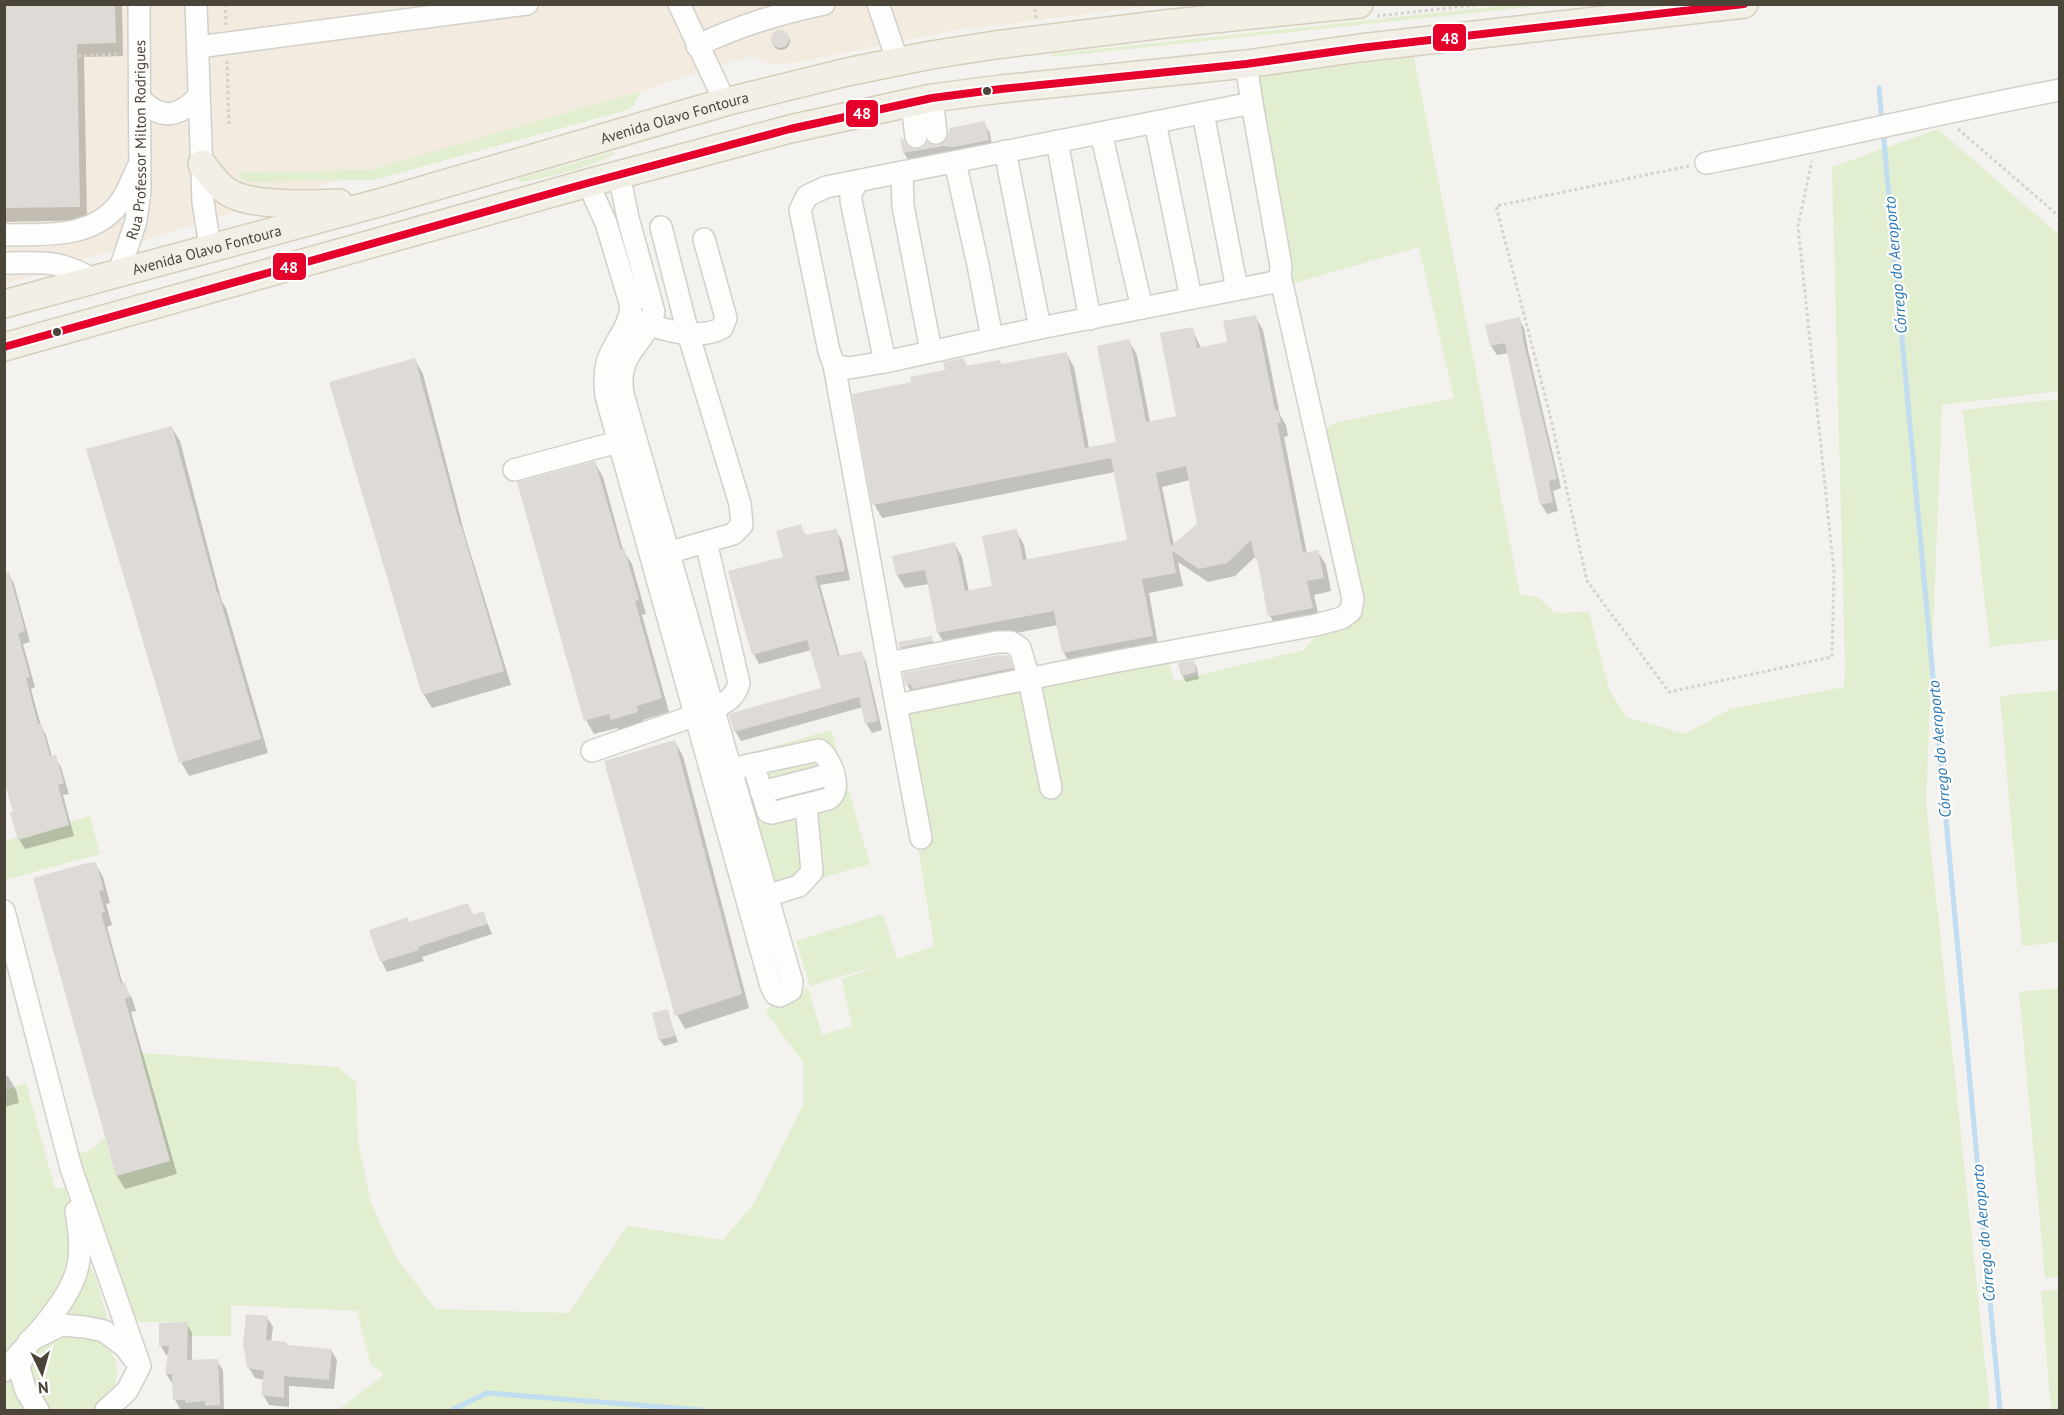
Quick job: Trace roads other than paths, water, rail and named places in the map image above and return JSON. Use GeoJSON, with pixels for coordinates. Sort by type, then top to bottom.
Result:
{"type":"FeatureCollection","features":[{"type":"Feature","properties":{"kind":"main road","name":"Avenida Olavo Fontoura"},"geometry":{"type":"LineString","coordinates":[[4,304],[325,218],[725,102],[898,62],[971,48],[1165,24],[1353,5]]}},
{"type":"Feature","properties":{"kind":"main road"},"geometry":{"type":"LineString","coordinates":[[4,347],[588,183],[790,129],[922,100],[1001,89],[1246,64],[1688,8],[1737,5]]}},
{"type":"Feature","properties":{"kind":"main road"},"geometry":{"type":"LineString","coordinates":[[922,100],[936,71],[966,54],[971,48]]}},
{"type":"Feature","properties":{"kind":"main road"},"geometry":{"type":"LineString","coordinates":[[202,164],[229,193],[247,198],[305,204],[382,202]]}},
{"type":"Feature","properties":{"kind":"main road"},"geometry":{"type":"LineString","coordinates":[[325,218],[335,255]]}},
{"type":"Feature","properties":{"kind":"street","name":"Rua Professor Milton Rodrigues"},"geometry":{"type":"LineString","coordinates":[[119,272],[136,221],[140,191],[139,4]]}},
{"type":"Feature","properties":{"kind":"street"},"geometry":{"type":"LineString","coordinates":[[196,4],[203,202],[210,248]]}},
{"type":"Feature","properties":{"kind":"street"},"geometry":{"type":"LineString","coordinates":[[198,48],[527,4]]}},
{"type":"Feature","properties":{"kind":"street"},"geometry":{"type":"LineString","coordinates":[[679,4],[725,102]]}},
{"type":"Feature","properties":{"kind":"street"},"geometry":{"type":"LineString","coordinates":[[698,46],[750,22],[824,4]]}},
{"type":"Feature","properties":{"kind":"street"},"geometry":{"type":"LineString","coordinates":[[878,4],[898,62]]}},
{"type":"Feature","properties":{"kind":"street"},"geometry":{"type":"LineString","coordinates":[[896,705],[1316,625],[1342,618],[1351,611],[1353,598],[1280,275],[1281,266],[1246,64]]}},
{"type":"Feature","properties":{"kind":"street"},"geometry":{"type":"LineString","coordinates":[[1706,163],[2060,90]]}},
{"type":"Feature","properties":{"kind":"street"},"geometry":{"type":"LineString","coordinates":[[140,99],[156,112],[173,114],[187,108],[199,96]]}},
{"type":"Feature","properties":{"kind":"street"},"geometry":{"type":"LineString","coordinates":[[922,100],[929,154],[978,264],[992,338]]}},
{"type":"Feature","properties":{"kind":"street"},"geometry":{"type":"LineString","coordinates":[[921,838],[834,365],[829,351],[800,210],[807,196],[826,187],[858,181],[929,154],[1005,151],[1252,103]]}},
{"type":"Feature","properties":{"kind":"street"},"geometry":{"type":"LineString","coordinates":[[1203,112],[1237,289]]}},
{"type":"Feature","properties":{"kind":"street"},"geometry":{"type":"LineString","coordinates":[[1155,122],[1191,298]]}},
{"type":"Feature","properties":{"kind":"street"},"geometry":{"type":"LineString","coordinates":[[1101,133],[1142,308]]}},
{"type":"Feature","properties":{"kind":"street"},"geometry":{"type":"LineString","coordinates":[[1057,141],[1090,319]]}},
{"type":"Feature","properties":{"kind":"street"},"geometry":{"type":"LineString","coordinates":[[1005,151],[1040,328]]}},
{"type":"Feature","properties":{"kind":"street"},"geometry":{"type":"LineString","coordinates":[[929,154],[903,206],[931,351]]}},
{"type":"Feature","properties":{"kind":"street"},"geometry":{"type":"LineString","coordinates":[[4,235],[58,233],[92,226],[109,215],[120,203],[141,161]]}},
{"type":"Feature","properties":{"kind":"street"},"geometry":{"type":"LineString","coordinates":[[619,175],[628,218],[654,312],[650,325],[624,363],[621,378],[627,440]]}},
{"type":"Feature","properties":{"kind":"street"},"geometry":{"type":"LineString","coordinates":[[858,181],[851,193],[851,201],[885,362]]}},
{"type":"Feature","properties":{"kind":"street"},"geometry":{"type":"LineString","coordinates":[[588,183],[606,223],[631,306],[630,317],[607,361],[606,396],[627,440],[757,899]]}},
{"type":"Feature","properties":{"kind":"street"},"geometry":{"type":"LineString","coordinates":[[660,556],[733,534],[742,525],[742,514],[688,333],[661,227]]}},
{"type":"Feature","properties":{"kind":"street"},"geometry":{"type":"LineString","coordinates":[[630,317],[650,325],[704,335],[722,328],[726,318],[704,239]]}},
{"type":"Feature","properties":{"kind":"street"},"geometry":{"type":"LineString","coordinates":[[4,263],[60,264],[74,268],[92,279]]}},
{"type":"Feature","properties":{"kind":"street"},"geometry":{"type":"LineString","coordinates":[[834,365],[849,368],[885,362],[1040,328],[1275,282],[1280,275]]}},
{"type":"Feature","properties":{"kind":"street"},"geometry":{"type":"LineString","coordinates":[[514,470],[627,440]]}},
{"type":"Feature","properties":{"kind":"street"},"geometry":{"type":"LineString","coordinates":[[592,751],[705,713],[737,692],[738,684],[706,542]]}},
{"type":"Feature","properties":{"kind":"street"},"geometry":{"type":"LineString","coordinates":[[888,663],[997,642],[1011,642],[1020,648],[1029,679],[1051,788]]}},
{"type":"Feature","properties":{"kind":"street"},"geometry":{"type":"LineString","coordinates":[[705,713],[730,769],[757,899]]}},
{"type":"Feature","properties":{"kind":"street"},"geometry":{"type":"LineString","coordinates":[[730,769],[753,764],[819,750],[829,759],[836,790],[834,796],[806,805],[768,812],[753,764]]}},
{"type":"Feature","properties":{"kind":"street"},"geometry":{"type":"LineString","coordinates":[[761,792],[832,774]]}},
{"type":"Feature","properties":{"kind":"street"},"geometry":{"type":"LineString","coordinates":[[757,899],[799,886],[812,872],[806,805]]}},
{"type":"Feature","properties":{"kind":"street"},"geometry":{"type":"LineString","coordinates":[[4,911],[71,1168],[140,1366],[126,1390],[106,1410]]}},
{"type":"Feature","properties":{"kind":"street"},"geometry":{"type":"LineString","coordinates":[[4,1371],[66,1296],[77,1270],[80,1237],[71,1168]]}},
{"type":"Feature","properties":{"kind":"street"},"geometry":{"type":"LineString","coordinates":[[38,1410],[26,1390],[19,1368],[29,1341],[61,1325],[104,1332],[125,1347],[140,1366]]}},
{"type":"Feature","properties":{"kind":"waterway","name":"Córrego do Aeroporto"},"geometry":{"type":"LineString","coordinates":[[1879,88],[1882,121]]}},
{"type":"Feature","properties":{"kind":"waterway","name":"Córrego do Aeroporto"},"geometry":{"type":"LineString","coordinates":[[1883,130],[2000,1410]]}},
{"type":"Feature","properties":{"kind":"waterway"},"geometry":{"type":"LineString","coordinates":[[452,1410],[487,1393],[701,1410]]}}]}
